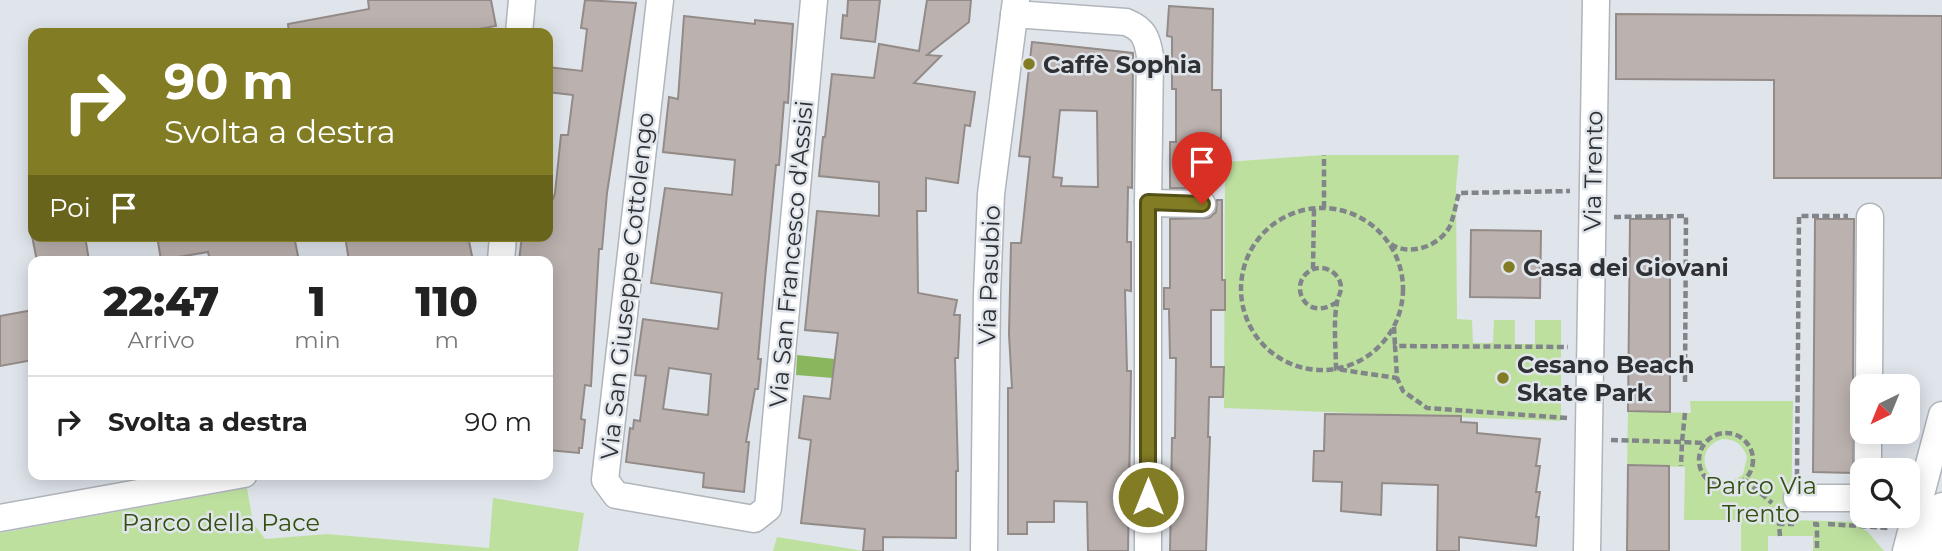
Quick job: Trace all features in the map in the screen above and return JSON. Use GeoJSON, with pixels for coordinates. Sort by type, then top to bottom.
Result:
{"type":"FeatureCollection","features":[{"type":"Feature","properties":{"kind":"street"},"geometry":{"type":"LineString","coordinates":[[519,28],[522,0]]}},
{"type":"Feature","properties":{"kind":"street","name":"Via San Giuseppe Cottolengo"},"geometry":{"type":"LineString","coordinates":[[660,0],[605,480],[616,495],[754,519],[768,508]]}},
{"type":"Feature","properties":{"kind":"street","name":"Via San Francesco d'Assisi"},"geometry":{"type":"LineString","coordinates":[[768,508],[814,0]]}},
{"type":"Feature","properties":{"kind":"street","name":"Via Trento"},"geometry":{"type":"LineString","coordinates":[[1587,551],[1596,0]]}},
{"type":"Feature","properties":{"kind":"street"},"geometry":{"type":"LineString","coordinates":[[1015,7],[1126,22],[1145,33],[1150,56],[1148,551]]}},
{"type":"Feature","properties":{"kind":"street","name":"Via Pasubio"},"geometry":{"type":"LineString","coordinates":[[984,551],[991,194],[1015,7]]}},
{"type":"Feature","properties":{"kind":"street"},"geometry":{"type":"LineString","coordinates":[[1148,202],[1202,204]]}},
{"type":"Feature","properties":{"kind":"street"},"geometry":{"type":"LineString","coordinates":[[1869,374],[1870,216]]}},
{"type":"Feature","properties":{"kind":"street"},"geometry":{"type":"LineString","coordinates":[[1930,551],[1927,505],[1942,415]]}},
{"type":"Feature","properties":{"kind":"street"},"geometry":{"type":"LineString","coordinates":[[0,517],[210,480]]}},
{"type":"Feature","properties":{"kind":"street"},"geometry":{"type":"LineString","coordinates":[[1787,504],[1850,499]]}},
{"type":"Feature","properties":{"kind":"street"},"geometry":{"type":"LineString","coordinates":[[1909,540],[1927,505]]}},
{"type":"Feature","properties":{"kind":"path"},"geometry":{"type":"LineString","coordinates":[[1324,155],[1324,208]]}},
{"type":"Feature","properties":{"kind":"path"},"geometry":{"type":"LineString","coordinates":[[1397,378],[1296,366],[1278,358],[1262,345],[1243,310],[1240,290],[1246,260],[1261,234],[1276,221],[1294,212],[1324,208],[1342,210],[1359,217],[1397,248],[1418,249],[1437,241],[1449,227],[1459,193],[1592,191]]}},
{"type":"Feature","properties":{"kind":"path"},"geometry":{"type":"LineString","coordinates":[[1313,269],[1314,208]]}},
{"type":"Feature","properties":{"kind":"path"},"geometry":{"type":"LineString","coordinates":[[1592,218],[1686,216],[1685,384]]}},
{"type":"Feature","properties":{"kind":"path"},"geometry":{"type":"LineString","coordinates":[[1745,480],[1771,501],[1787,504],[1799,216],[1870,216]]}},
{"type":"Feature","properties":{"kind":"path"},"geometry":{"type":"LineString","coordinates":[[1336,369],[1370,354],[1384,341],[1394,326],[1401,304],[1402,282],[1398,261],[1387,241]]}},
{"type":"Feature","properties":{"kind":"path"},"geometry":{"type":"LineString","coordinates":[[1336,369],[1340,282],[1334,273],[1324,268],[1313,269],[1304,275],[1300,296],[1307,305],[1317,310],[1328,309],[1337,302]]}},
{"type":"Feature","properties":{"kind":"path"},"geometry":{"type":"LineString","coordinates":[[1394,326],[1397,378],[1403,391],[1427,408],[1705,443]]}},
{"type":"Feature","properties":{"kind":"path"},"geometry":{"type":"LineString","coordinates":[[1395,346],[1590,348]]}},
{"type":"Feature","properties":{"kind":"path"},"geometry":{"type":"LineString","coordinates":[[1681,467],[1685,413]]}},
{"type":"Feature","properties":{"kind":"path"},"geometry":{"type":"LineString","coordinates":[[1726,433],[1742,438],[1754,460],[1745,480],[1729,487],[1709,481],[1699,466],[1699,457],[1710,438],[1726,433]]}},
{"type":"Feature","properties":{"kind":"path"},"geometry":{"type":"LineString","coordinates":[[1780,536],[1779,524],[1817,524],[1909,540]]}},
{"type":"Feature","properties":{"kind":"path"},"geometry":{"type":"LineString","coordinates":[[1817,524],[1817,551]]}},
{"type":"Feature","properties":{"kind":"green space"},"geometry":{"type":"Polygon","coordinates":[[[1324,155],[1459,155],[1456,187],[1457,319],[1472,320],[1473,343],[1493,343],[1494,320],[1515,320],[1515,344],[1535,344],[1535,320],[1561,320],[1561,421],[1224,408],[1225,162],[1324,155]]]}},
{"type":"Feature","properties":{"kind":"green space"},"geometry":{"type":"Polygon","coordinates":[[[797,355],[835,359],[833,378],[796,375],[797,355]]]}},
{"type":"Feature","properties":{"kind":"green space","name":"Parco Via Trento"},"geometry":{"type":"Polygon","coordinates":[[[1690,401],[1793,401],[1791,520],[1850,522],[1850,528],[1864,528],[1884,551],[1813,551],[1813,536],[1768,536],[1768,551],[1741,551],[1741,520],[1684,520],[1685,467],[1627,465],[1628,411],[1691,413],[1690,401]],[[1722,439],[1711,445],[1706,453],[1708,471],[1722,482],[1732,481],[1743,474],[1747,457],[1743,449],[1731,440],[1722,439]]]}},
{"type":"Feature","properties":{"kind":"green space","name":"Parco della Pace"},"geometry":{"type":"Polygon","coordinates":[[[247,488],[253,523],[265,539],[327,534],[489,548],[493,498],[584,513],[578,551],[0,551],[0,533],[247,488]]]}},
{"type":"Feature","properties":{"kind":"green space"},"geometry":{"type":"Polygon","coordinates":[[[777,537],[864,551],[773,551],[777,537]]]}},
{"type":"Feature","properties":{"kind":"building"},"geometry":{"type":"Polygon","coordinates":[[[368,0],[491,0],[496,26],[288,28],[288,24],[369,9],[368,0]]]}},
{"type":"Feature","properties":{"kind":"building"},"geometry":{"type":"Polygon","coordinates":[[[585,0],[636,3],[607,193],[602,249],[599,249],[591,386],[585,385],[581,419],[585,420],[579,453],[553,450],[553,256],[520,256],[521,242],[553,242],[553,199],[561,135],[568,135],[573,95],[553,93],[553,68],[582,71],[587,29],[581,28],[585,0]]]}},
{"type":"Feature","properties":{"kind":"building"},"geometry":{"type":"Polygon","coordinates":[[[848,0],[880,0],[875,42],[841,38],[843,15],[847,16],[848,0]]]}},
{"type":"Feature","properties":{"kind":"building"},"geometry":{"type":"Polygon","coordinates":[[[927,0],[971,0],[969,22],[927,55],[941,56],[914,83],[975,92],[970,126],[965,125],[958,183],[926,178],[926,211],[917,211],[918,293],[957,300],[954,315],[960,315],[958,358],[955,358],[958,471],[956,538],[883,537],[883,551],[863,551],[865,529],[801,523],[811,440],[799,438],[804,396],[830,399],[838,333],[805,330],[817,211],[879,216],[879,182],[819,176],[823,137],[832,74],[874,78],[879,44],[919,51],[927,0]]]}},
{"type":"Feature","properties":{"kind":"building"},"geometry":{"type":"Polygon","coordinates":[[[1169,6],[1213,9],[1212,90],[1221,90],[1221,144],[1225,144],[1225,165],[1202,165],[1202,188],[1170,188],[1170,142],[1176,142],[1176,89],[1172,89],[1172,37],[1167,36],[1169,6]]]}},
{"type":"Feature","properties":{"kind":"building"},"geometry":{"type":"Polygon","coordinates":[[[1616,14],[1942,16],[1942,178],[1774,178],[1774,80],[1616,79],[1616,14]]]}},
{"type":"Feature","properties":{"kind":"building"},"geometry":{"type":"Polygon","coordinates":[[[684,16],[755,24],[755,20],[793,24],[788,103],[784,102],[779,165],[776,165],[758,359],[761,359],[758,389],[755,389],[746,442],[749,442],[744,492],[703,487],[704,473],[626,462],[630,428],[633,429],[634,420],[640,421],[646,376],[635,375],[643,319],[718,329],[722,293],[651,283],[665,188],[732,195],[735,160],[663,152],[669,97],[678,99],[684,16]],[[669,368],[663,409],[708,415],[711,374],[669,368]]]}},
{"type":"Feature","properties":{"kind":"building"},"geometry":{"type":"Polygon","coordinates":[[[1032,42],[1133,53],[1132,188],[1128,187],[1127,242],[1131,242],[1131,291],[1125,290],[1127,371],[1131,371],[1128,551],[1088,551],[1087,502],[1054,501],[1054,522],[1027,522],[1027,534],[1008,534],[1008,388],[1012,388],[1009,334],[1011,243],[1021,243],[1030,157],[1019,156],[1032,42]],[[1060,110],[1053,177],[1062,178],[1061,186],[1098,187],[1097,111],[1060,110]]]}},
{"type":"Feature","properties":{"kind":"building"},"geometry":{"type":"Polygon","coordinates":[[[1217,200],[1222,200],[1222,280],[1225,280],[1225,310],[1211,310],[1211,367],[1224,367],[1223,397],[1209,397],[1206,551],[1170,551],[1176,358],[1170,358],[1169,309],[1164,309],[1164,288],[1170,288],[1170,219],[1209,218],[1216,212],[1217,200]]]}},
{"type":"Feature","properties":{"kind":"building"},"geometry":{"type":"Polygon","coordinates":[[[1630,219],[1670,219],[1670,412],[1628,411],[1630,219]]]}},
{"type":"Feature","properties":{"kind":"building"},"geometry":{"type":"Polygon","coordinates":[[[1815,219],[1854,219],[1853,374],[1850,374],[1850,444],[1854,444],[1853,458],[1850,458],[1850,473],[1813,472],[1815,219]]]}},
{"type":"Feature","properties":{"kind":"building"},"geometry":{"type":"Polygon","coordinates":[[[1471,230],[1541,231],[1540,298],[1470,297],[1471,230]]]}},
{"type":"Feature","properties":{"kind":"building"},"geometry":{"type":"Polygon","coordinates":[[[33,242],[86,242],[88,256],[36,256],[33,242]]]}},
{"type":"Feature","properties":{"kind":"building"},"geometry":{"type":"Polygon","coordinates":[[[158,242],[295,242],[298,256],[209,256],[208,252],[160,256],[158,242]]]}},
{"type":"Feature","properties":{"kind":"building"},"geometry":{"type":"Polygon","coordinates":[[[346,242],[469,242],[472,256],[348,256],[346,242]]]}},
{"type":"Feature","properties":{"kind":"building"},"geometry":{"type":"Polygon","coordinates":[[[28,311],[28,361],[0,366],[0,316],[28,311]]]}},
{"type":"Feature","properties":{"kind":"building"},"geometry":{"type":"Polygon","coordinates":[[[1325,414],[1461,416],[1461,422],[1477,423],[1477,433],[1540,439],[1536,466],[1540,466],[1536,492],[1540,492],[1536,517],[1539,517],[1536,546],[1459,537],[1459,551],[1437,551],[1438,485],[1382,483],[1381,515],[1341,511],[1342,482],[1313,481],[1314,451],[1324,451],[1325,414]]]}},
{"type":"Feature","properties":{"kind":"building"},"geometry":{"type":"Polygon","coordinates":[[[1628,465],[1669,466],[1669,551],[1627,551],[1628,465]]]}},
{"type":"Feature","properties":{"kind":"place","name":"Caffè Sophia"},"geometry":{"type":"Point","coordinates":[1029,64]}},
{"type":"Feature","properties":{"kind":"place","name":"Casa dei Giovani"},"geometry":{"type":"Point","coordinates":[1509,267]}},
{"type":"Feature","properties":{"kind":"place","name":"Cesano Beach Skate Park"},"geometry":{"type":"Point","coordinates":[1503,378]}},
{"type":"Feature","properties":{"kind":"route"},"geometry":{"type":"LineString","coordinates":[[1148,497],[1148,202],[1202,204]]}}]}
